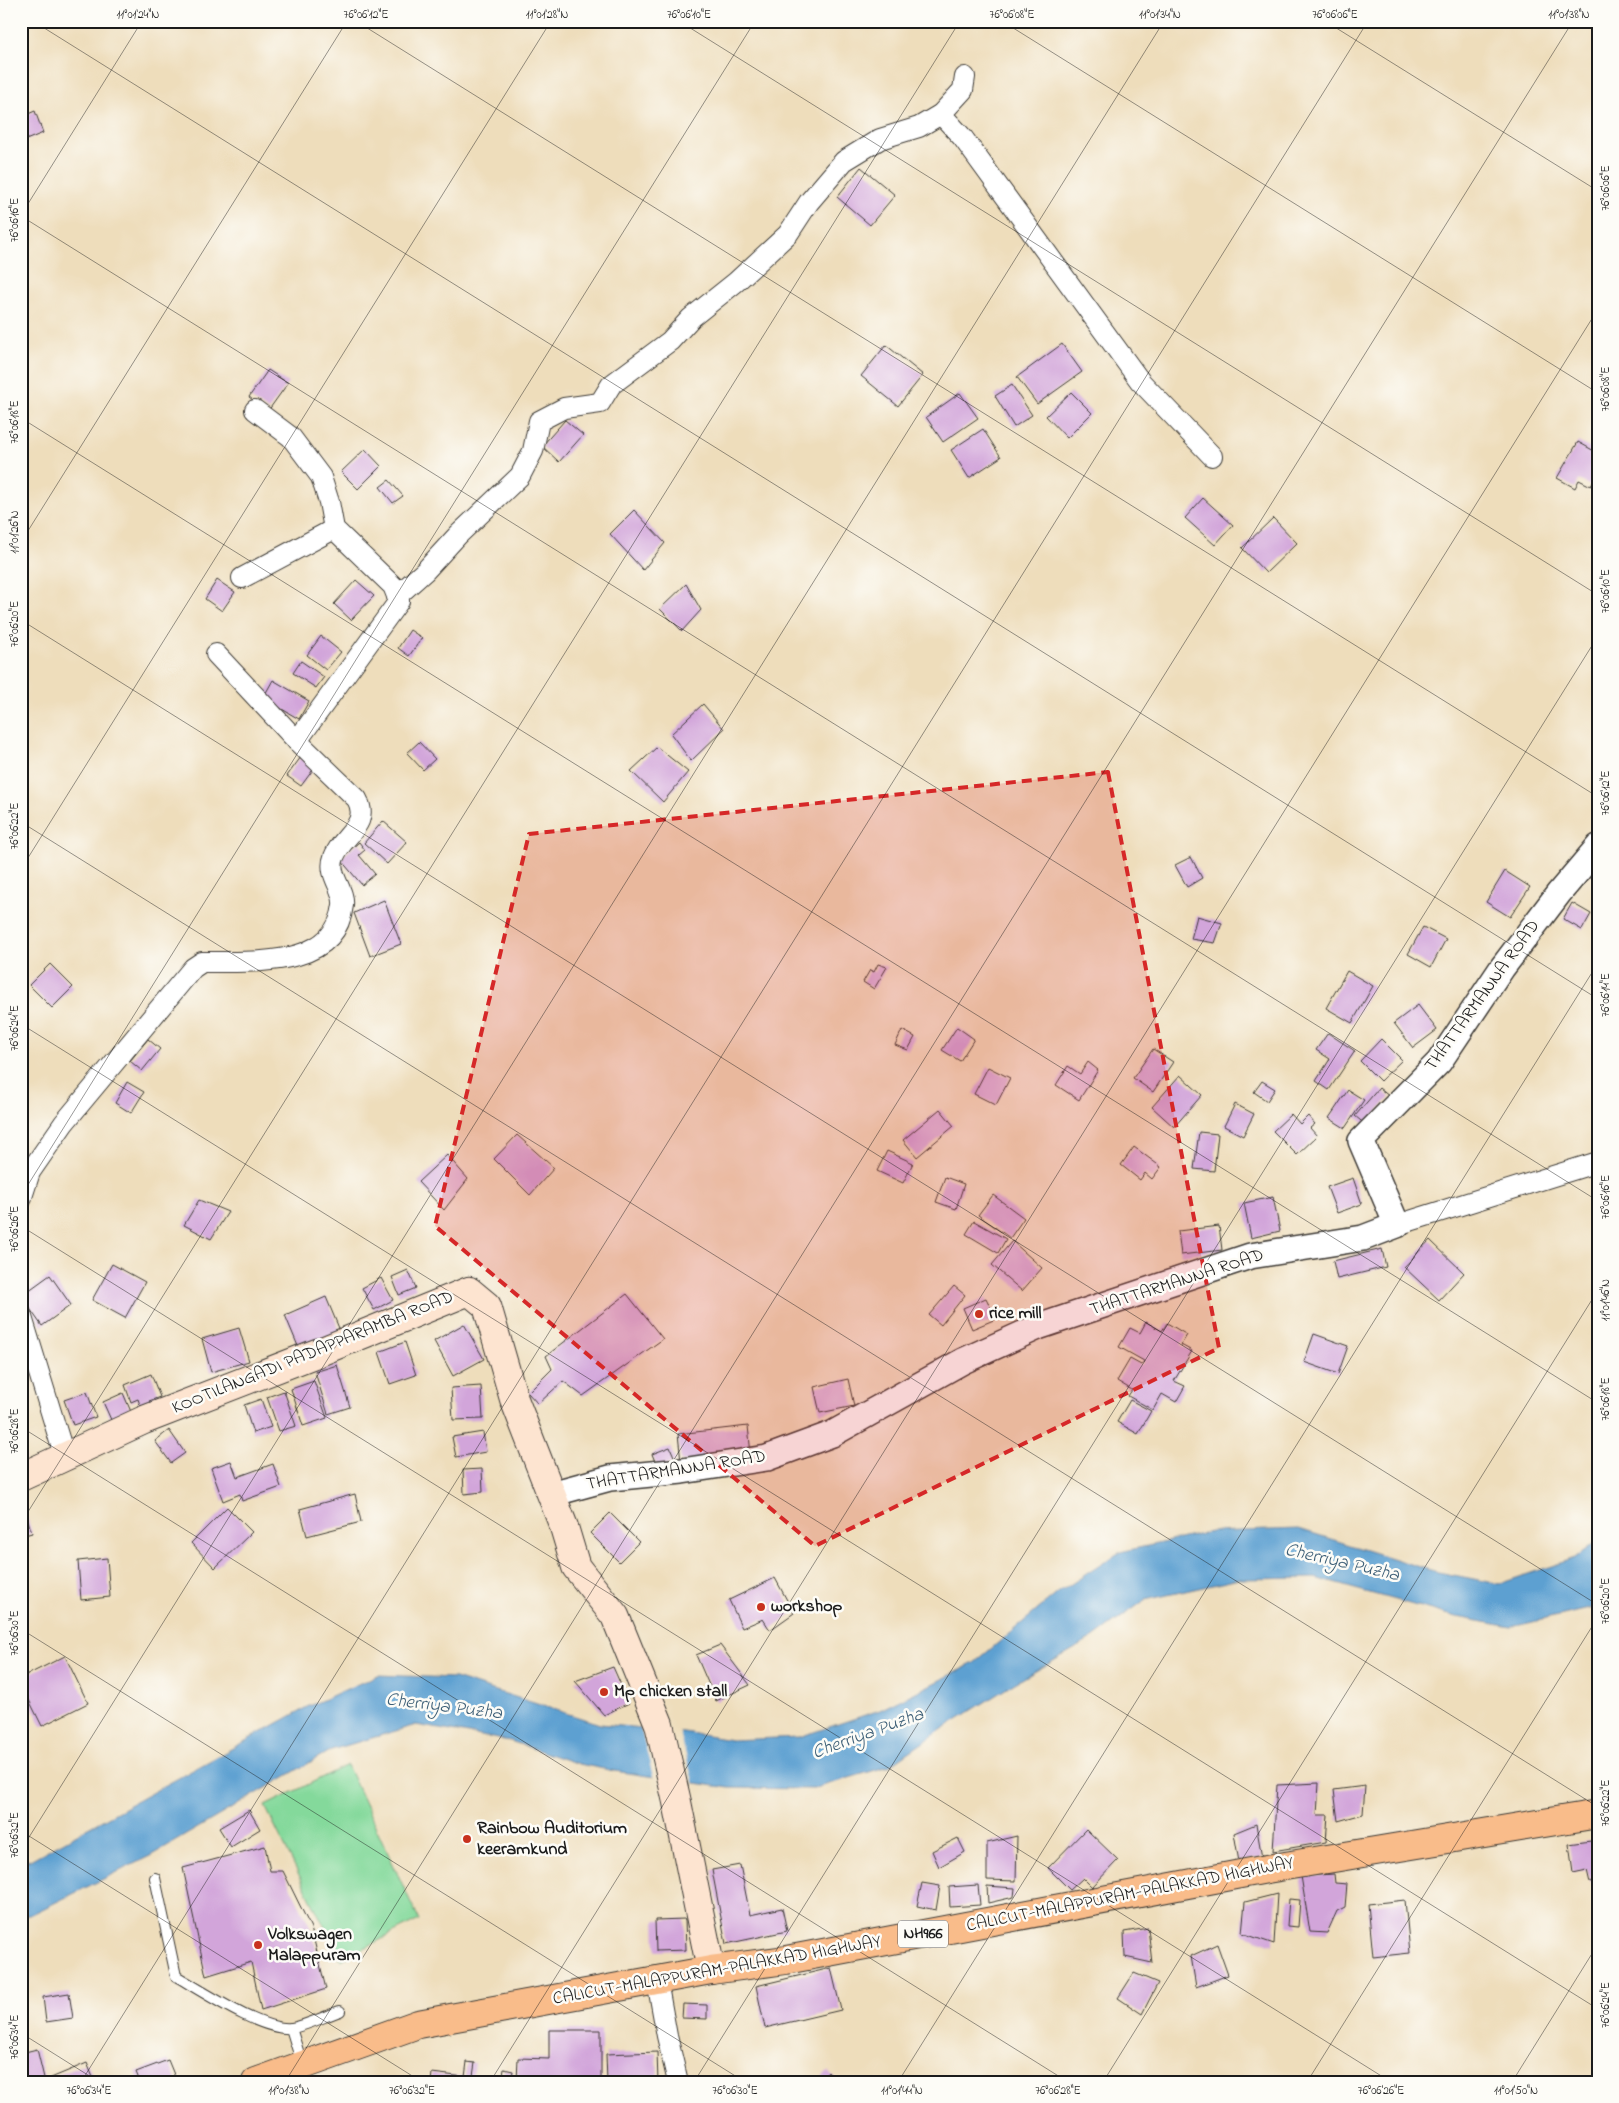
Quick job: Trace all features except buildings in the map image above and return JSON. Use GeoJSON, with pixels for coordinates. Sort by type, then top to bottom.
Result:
{"type":"FeatureCollection","features":[{"type":"Feature","properties":{"kind":"highway","name":"CALICUT-MALAPPURAM-PALAKKAD HIGHWAY"},"geometry":{"type":"LineString","coordinates":[[256,2082],[418,2024],[711,1970],[786,1960],[1267,1869],[1598,1814]]}},
{"type":"Feature","properties":{"kind":"main road","name":"KOOTILANGADI PADAPPARAMBA ROAD"},"geometry":{"type":"LineString","coordinates":[[21,1477],[144,1420],[322,1351],[469,1291],[487,1306],[514,1400],[551,1494],[576,1567],[615,1616],[659,1724],[711,1970]]}},
{"type":"Feature","properties":{"kind":"street"},"geometry":{"type":"LineString","coordinates":[[397,596],[425,572],[458,535],[520,476],[532,451],[539,421],[564,408],[600,403],[611,385],[670,341],[691,318],[736,282],[788,234],[809,202],[844,161],[880,139],[919,127],[941,114],[963,90],[965,77]]}},
{"type":"Feature","properties":{"kind":"street"},"geometry":{"type":"LineString","coordinates":[[941,114],[963,138],[1140,381],[1212,456]]}},
{"type":"Feature","properties":{"kind":"street"},"geometry":{"type":"LineString","coordinates":[[255,410],[291,437],[321,477],[329,502],[334,529],[393,586],[399,601],[297,741]]}},
{"type":"Feature","properties":{"kind":"street"},"geometry":{"type":"LineString","coordinates":[[242,578],[334,529]]}},
{"type":"Feature","properties":{"kind":"street"},"geometry":{"type":"LineString","coordinates":[[21,1200],[30,1172],[64,1123],[193,968],[202,962],[274,960],[309,952],[335,933],[341,918],[343,902],[332,871],[332,860],[337,848],[361,820],[362,808],[357,799],[297,741],[216,654]]}},
{"type":"Feature","properties":{"kind":"street","name":"THATTARMANNA ROAD"},"geometry":{"type":"LineString","coordinates":[[551,1494],[610,1478],[682,1471],[767,1458],[832,1434],[963,1360],[1038,1327],[1250,1256],[1363,1238],[1397,1225],[1361,1141],[1439,1062],[1502,968],[1559,893],[1598,847]]}},
{"type":"Feature","properties":{"kind":"street"},"geometry":{"type":"LineString","coordinates":[[1397,1225],[1598,1162]]}},
{"type":"Feature","properties":{"kind":"street"},"geometry":{"type":"LineString","coordinates":[[21,1314],[64,1458]]}},
{"type":"Feature","properties":{"kind":"street"},"geometry":{"type":"LineString","coordinates":[[657,1981],[678,2082]]}},
{"type":"Feature","properties":{"kind":"lane"},"geometry":{"type":"LineString","coordinates":[[155,1878],[176,1976],[238,2013],[268,2024],[292,2028],[340,2011]]}},
{"type":"Feature","properties":{"kind":"lane"},"geometry":{"type":"LineString","coordinates":[[292,2028],[302,2065]]}},
{"type":"Feature","properties":{"kind":"highlighted area"},"geometry":{"type":"Polygon","coordinates":[[[1108,772],[1219,1348],[815,1546],[435,1226],[529,834],[1108,772]]]}},
{"type":"Feature","properties":{"kind":"green space"},"geometry":{"type":"Polygon","coordinates":[[[347,1765],[419,1920],[341,1960],[265,1806],[347,1765]]]}},
{"type":"Feature","properties":{"kind":"water","name":"Cherriya Puzha"},"geometry":{"type":"Polygon","coordinates":[[[1299,1529],[1433,1571],[1499,1584],[1575,1558],[1598,1540],[1598,1607],[1511,1627],[1457,1617],[1315,1578],[1239,1579],[1145,1600],[1093,1638],[1015,1683],[889,1766],[812,1789],[729,1788],[614,1771],[579,1764],[510,1741],[416,1725],[331,1750],[150,1856],[30,1915],[21,1916],[21,1862],[30,1860],[307,1707],[378,1675],[455,1678],[600,1724],[684,1732],[731,1740],[799,1737],[880,1710],[974,1663],[1059,1592],[1120,1552],[1211,1532],[1299,1529]]]}},
{"type":"Feature","properties":{"kind":"pier"},"geometry":{"type":"Polygon","coordinates":[[[640,1725],[679,1729],[694,1785],[654,1780],[640,1725]]]}},
{"type":"Feature","properties":{"kind":"place","name":"rice mill"},"geometry":{"type":"Point","coordinates":[979,1314]}},
{"type":"Feature","properties":{"kind":"place","name":"workshop"},"geometry":{"type":"Point","coordinates":[761,1607]}},
{"type":"Feature","properties":{"kind":"place","name":"Mp chicken stall"},"geometry":{"type":"Point","coordinates":[604,1692]}},
{"type":"Feature","properties":{"kind":"place","name":"Rainbow Auditorium keeramkund"},"geometry":{"type":"Point","coordinates":[467,1839]}},
{"type":"Feature","properties":{"kind":"place","name":"Volkswagen Malappuram"},"geometry":{"type":"Point","coordinates":[258,1945]}}]}
